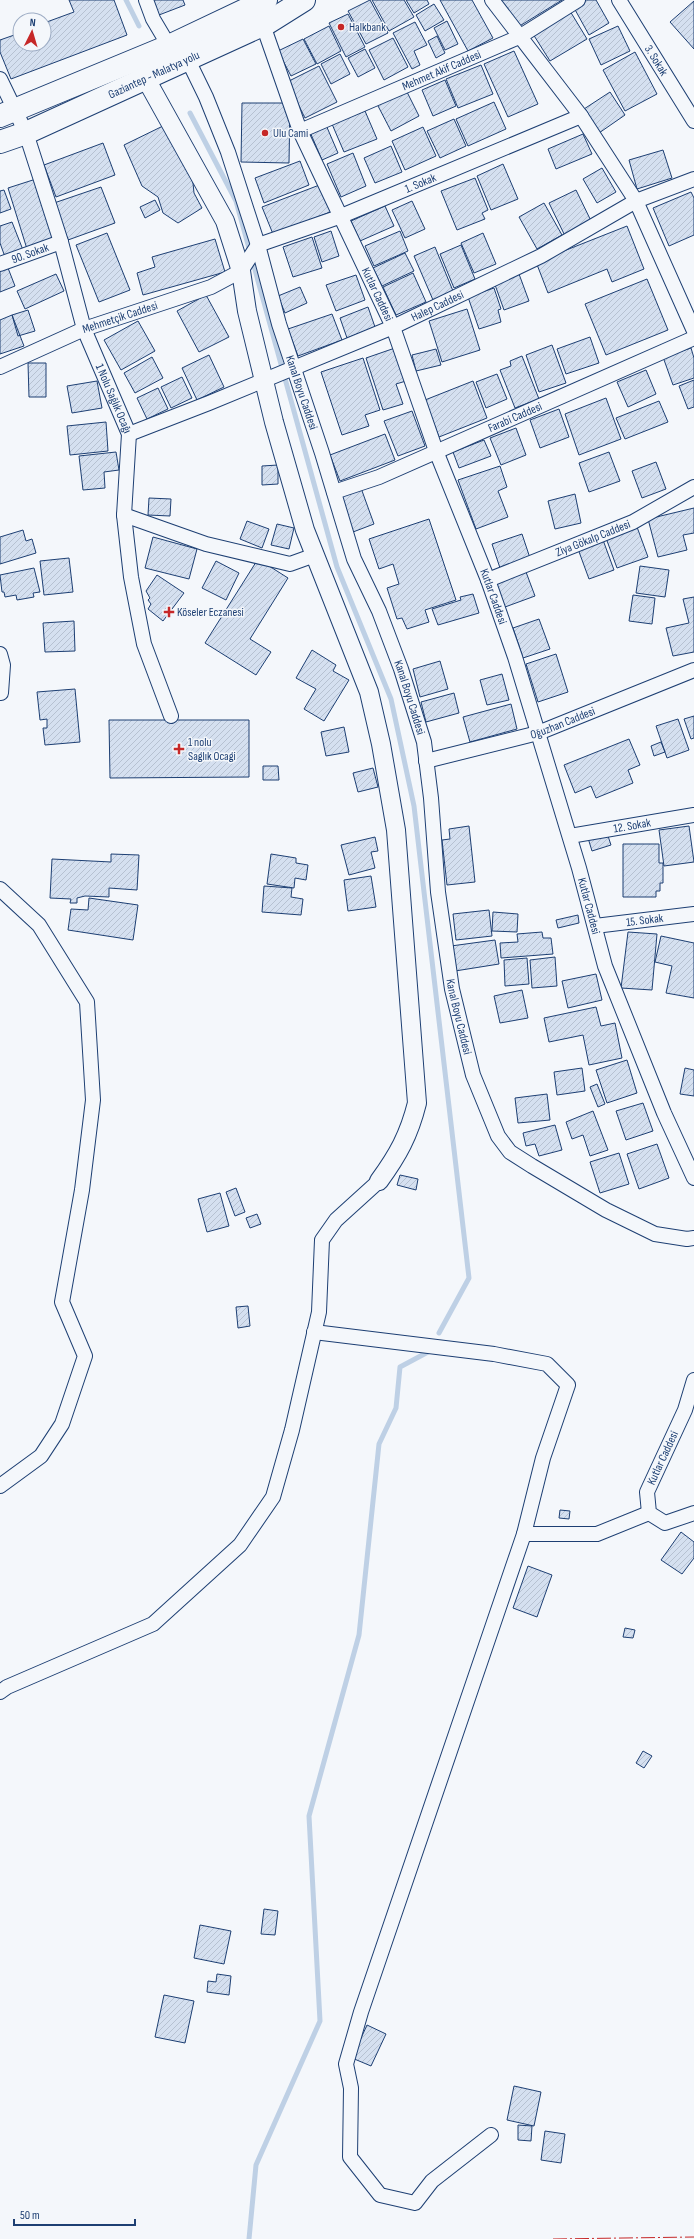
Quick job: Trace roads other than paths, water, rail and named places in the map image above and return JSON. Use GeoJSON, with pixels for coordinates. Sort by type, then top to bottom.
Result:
{"type":"FeatureCollection","features":[{"type":"Feature","properties":{"kind":"highway","name":"Gaziantep - Malatya yolu"},"geometry":{"type":"LineString","coordinates":[[8,114],[169,46],[266,0]]}},
{"type":"Feature","properties":{"kind":"highway","name":"Gaziantep - Malatya yolu"},"geometry":{"type":"LineString","coordinates":[[0,142],[26,133],[263,25],[304,0]]}},
{"type":"Feature","properties":{"kind":"street"},"geometry":{"type":"LineString","coordinates":[[146,0],[154,19],[169,46]]}},
{"type":"Feature","properties":{"kind":"street"},"geometry":{"type":"LineString","coordinates":[[492,0],[581,116],[636,201],[694,331]]}},
{"type":"Feature","properties":{"kind":"street","name":"Mehmet Akif Caddesi"},"geometry":{"type":"LineString","coordinates":[[300,131],[519,36],[578,0]]}},
{"type":"Feature","properties":{"kind":"street","name":"3. Sokak"},"geometry":{"type":"LineString","coordinates":[[619,0],[694,121]]}},
{"type":"Feature","properties":{"kind":"street","name":"Kutlar Caddesi"},"geometry":{"type":"LineString","coordinates":[[263,25],[300,131],[339,217],[381,299],[393,327],[436,451],[488,580],[515,657],[570,836],[608,974],[664,1113],[694,1178]]}},
{"type":"Feature","properties":{"kind":"street","name":"Kanal Boyu Caddesi"},"geometry":{"type":"LineString","coordinates":[[188,60],[206,97],[228,152],[258,246],[279,324],[295,368],[354,559],[379,611],[424,742],[438,892],[452,989],[473,1075],[498,1136],[515,1155],[606,1210],[654,1234],[687,1239],[694,1238]]}},
{"type":"Feature","properties":{"kind":"street","name":"1 Nolu Sağlık Ocağı"},"geometry":{"type":"LineString","coordinates":[[0,79],[8,114],[26,133],[61,242],[84,328],[129,434],[124,515],[130,577],[144,644],[171,716]]}},
{"type":"Feature","properties":{"kind":"street"},"geometry":{"type":"LineString","coordinates":[[0,1692],[7,1686],[153,1624],[240,1545],[273,1497],[292,1430],[319,1312],[322,1240],[336,1220],[379,1181],[399,1154],[411,1128],[417,1103],[396,830],[381,744],[369,692],[303,523],[264,381],[247,311],[241,271],[225,221],[146,79]]}},
{"type":"Feature","properties":{"kind":"street","name":"1. Sokak"},"geometry":{"type":"LineString","coordinates":[[258,246],[339,217],[581,116]]}},
{"type":"Feature","properties":{"kind":"street","name":"Halep Caddesi"},"geometry":{"type":"LineString","coordinates":[[129,434],[264,381],[393,327],[541,256],[636,201],[694,179]]}},
{"type":"Feature","properties":{"kind":"street","name":"90. Sokak"},"geometry":{"type":"LineString","coordinates":[[0,264],[61,242]]}},
{"type":"Feature","properties":{"kind":"street"},"geometry":{"type":"LineString","coordinates":[[241,271],[258,246]]}},
{"type":"Feature","properties":{"kind":"street","name":"Mehmetçik Caddesi"},"geometry":{"type":"LineString","coordinates":[[0,367],[84,328],[211,287],[241,271]]}},
{"type":"Feature","properties":{"kind":"street","name":"Farabi Caddesi"},"geometry":{"type":"LineString","coordinates":[[334,492],[379,477],[694,338]]}},
{"type":"Feature","properties":{"kind":"street","name":"Ziya Gökalp Caddesi"},"geometry":{"type":"LineString","coordinates":[[488,580],[633,522],[694,486]]}},
{"type":"Feature","properties":{"kind":"street"},"geometry":{"type":"LineString","coordinates":[[124,515],[206,544],[290,564],[315,555]]}},
{"type":"Feature","properties":{"kind":"street"},"geometry":{"type":"LineString","coordinates":[[1,660],[1,693]]}},
{"type":"Feature","properties":{"kind":"street","name":"Oğuzhan Caddesi"},"geometry":{"type":"LineString","coordinates":[[426,761],[538,733],[694,670]]}},
{"type":"Feature","properties":{"kind":"street","name":"12. Sokak"},"geometry":{"type":"LineString","coordinates":[[570,836],[694,815]]}},
{"type":"Feature","properties":{"kind":"street"},"geometry":{"type":"LineString","coordinates":[[0,889],[39,925],[87,1002],[92,1100],[82,1190],[62,1302],[85,1356],[62,1424],[41,1456],[0,1486]]}},
{"type":"Feature","properties":{"kind":"street","name":"15. Sokak"},"geometry":{"type":"LineString","coordinates":[[595,926],[694,914]]}},
{"type":"Feature","properties":{"kind":"street"},"geometry":{"type":"LineString","coordinates":[[314,1332],[494,1354],[548,1364],[568,1385],[543,1458],[524,1534],[364,2004],[346,2064],[350,2088],[350,2157],[380,2195],[415,2202],[432,2181],[492,2135]]}},
{"type":"Feature","properties":{"kind":"street","name":"Kutlar Caddesi"},"geometry":{"type":"LineString","coordinates":[[649,1513],[647,1492],[685,1410],[694,1380]]}},
{"type":"Feature","properties":{"kind":"street"},"geometry":{"type":"LineString","coordinates":[[524,1534],[597,1534],[649,1513],[665,1523],[694,1513]]}},
{"type":"Feature","properties":{"kind":"waterway"},"geometry":{"type":"LineString","coordinates":[[126,0],[139,26]]}},
{"type":"Feature","properties":{"kind":"waterway"},"geometry":{"type":"LineString","coordinates":[[190,113],[236,201],[337,567],[391,699],[414,806],[469,1278],[439,1333]]}},
{"type":"Feature","properties":{"kind":"waterway"},"geometry":{"type":"LineString","coordinates":[[249,2239],[256,2165],[320,2021],[309,1816],[359,1635],[379,1444],[396,1408],[400,1367],[428,1352]]}},
{"type":"Feature","properties":{"kind":"place","name":"Halkbank"},"geometry":{"type":"Point","coordinates":[341,27]}},
{"type":"Feature","properties":{"kind":"place","name":"Ulu Cami"},"geometry":{"type":"Point","coordinates":[265,133]}},
{"type":"Feature","properties":{"kind":"place","name":"Köseler Eczanesi"},"geometry":{"type":"Point","coordinates":[169,612]}},
{"type":"Feature","properties":{"kind":"place","name":"1 nolu Saglık Ocagi"},"geometry":{"type":"Point","coordinates":[179,749]}}]}
